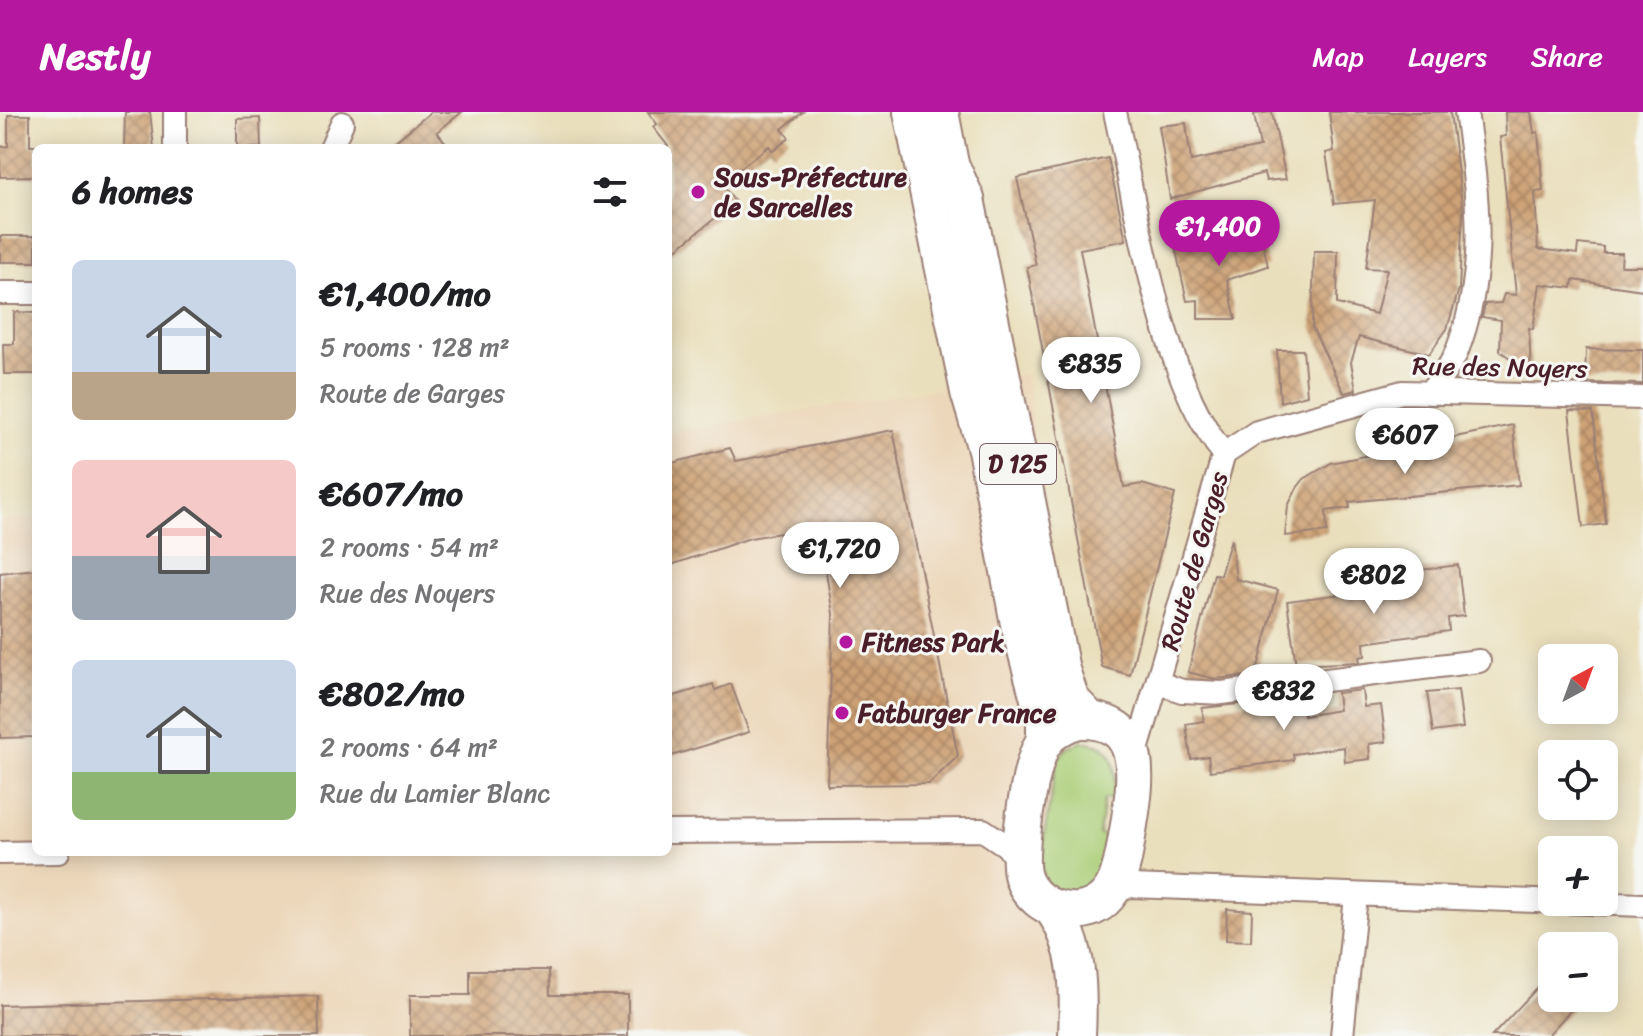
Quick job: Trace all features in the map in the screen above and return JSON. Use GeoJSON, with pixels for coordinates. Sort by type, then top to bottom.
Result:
{"type":"FeatureCollection","features":[{"type":"Feature","properties":{"kind":"main road","name":"D 125"},"geometry":{"type":"LineString","coordinates":[[912,112],[969,392],[986,449],[1017,613],[1045,721],[1045,740]]}},
{"type":"Feature","properties":{"kind":"main road","name":"D 125"},"geometry":{"type":"LineString","coordinates":[[940,112],[950,164],[966,199],[1061,670],[1071,700],[1097,722]]}},
{"type":"Feature","properties":{"kind":"main road"},"geometry":{"type":"LineString","coordinates":[[1077,1036],[1078,985],[1069,936],[1053,909],[1031,893],[1021,868],[1037,756],[1045,740],[1070,722],[1097,722],[1127,742],[1135,758],[1135,782],[1116,888],[1078,985]]}},
{"type":"Feature","properties":{"kind":"main road"},"geometry":{"type":"LineString","coordinates":[[1053,909],[1083,910],[1116,888]]}},
{"type":"Feature","properties":{"kind":"street"},"geometry":{"type":"LineString","coordinates":[[175,112],[175,144]]}},
{"type":"Feature","properties":{"kind":"street","name":"Route de Garges"},"geometry":{"type":"LineString","coordinates":[[1115,112],[1170,347],[1208,435],[1224,454],[1135,758]]}},
{"type":"Feature","properties":{"kind":"street"},"geometry":{"type":"LineString","coordinates":[[1430,393],[1456,354],[1477,286],[1478,193],[1466,112]]}},
{"type":"Feature","properties":{"kind":"street"},"geometry":{"type":"LineString","coordinates":[[333,144],[347,116]]}},
{"type":"Feature","properties":{"kind":"street"},"geometry":{"type":"LineString","coordinates":[[0,293],[32,293]]}},
{"type":"Feature","properties":{"kind":"street","name":"Rue des Noyers"},"geometry":{"type":"LineString","coordinates":[[1224,454],[1257,432],[1402,392],[1643,398]]}},
{"type":"Feature","properties":{"kind":"street"},"geometry":{"type":"LineString","coordinates":[[1097,722],[1129,717],[1157,688],[1222,693],[1479,661]]}},
{"type":"Feature","properties":{"kind":"street"},"geometry":{"type":"LineString","coordinates":[[672,832],[983,830],[1030,798]]}},
{"type":"Feature","properties":{"kind":"street"},"geometry":{"type":"LineString","coordinates":[[983,830],[1007,846],[1021,868]]}},
{"type":"Feature","properties":{"kind":"street"},"geometry":{"type":"LineString","coordinates":[[0,853],[32,852]]}},
{"type":"Feature","properties":{"kind":"street"},"geometry":{"type":"LineString","coordinates":[[1116,888],[1643,905]]}},
{"type":"Feature","properties":{"kind":"street"},"geometry":{"type":"LineString","coordinates":[[1342,1036],[1356,896]]}},
{"type":"Feature","properties":{"kind":"shaded area"},"geometry":{"type":"Polygon","coordinates":[[[1026,374],[1087,853],[1071,1036],[0,1036],[0,520],[32,516],[32,856],[672,856],[672,432],[1026,374]]]}},
{"type":"Feature","properties":{"kind":"green space"},"geometry":{"type":"Polygon","coordinates":[[[1081,742],[1102,746],[1108,752],[1114,769],[1114,789],[1113,799],[1104,799],[1099,834],[1107,839],[1098,881],[1091,887],[1071,893],[1057,890],[1044,880],[1040,859],[1057,760],[1067,748],[1081,742]]]}},
{"type":"Feature","properties":{"kind":"building"},"geometry":{"type":"Polygon","coordinates":[[[125,112],[150,112],[154,144],[124,144],[125,112]]]}},
{"type":"Feature","properties":{"kind":"building"},"geometry":{"type":"Polygon","coordinates":[[[431,112],[462,112],[437,132],[447,144],[392,144],[431,112]]]}},
{"type":"Feature","properties":{"kind":"building","name":"Sous-Préfecture de Sarcelles"},"geometry":{"type":"Polygon","coordinates":[[[648,112],[803,112],[782,129],[789,138],[773,151],[769,146],[721,183],[735,202],[672,253],[672,144],[666,144],[653,127],[657,124],[648,112]]]}},
{"type":"Feature","properties":{"kind":"building"},"geometry":{"type":"Polygon","coordinates":[[[1272,112],[1286,179],[1266,181],[1264,173],[1170,199],[1159,126],[1186,123],[1191,161],[1260,147],[1254,114],[1272,112]]]}},
{"type":"Feature","properties":{"kind":"building"},"geometry":{"type":"Polygon","coordinates":[[[1329,112],[1450,112],[1463,212],[1459,289],[1447,329],[1429,354],[1359,337],[1351,362],[1356,390],[1344,393],[1312,327],[1314,251],[1338,251],[1337,304],[1376,314],[1387,269],[1366,268],[1375,200],[1334,204],[1326,153],[1334,151],[1329,112]]]}},
{"type":"Feature","properties":{"kind":"building"},"geometry":{"type":"Polygon","coordinates":[[[1505,112],[1531,112],[1534,133],[1538,132],[1543,191],[1535,192],[1538,249],[1577,254],[1578,244],[1603,247],[1603,253],[1622,253],[1621,266],[1643,266],[1643,290],[1573,280],[1572,288],[1540,284],[1533,329],[1529,328],[1531,373],[1500,351],[1501,320],[1482,317],[1485,304],[1501,303],[1504,294],[1516,295],[1500,137],[1506,136],[1505,112]]]}},
{"type":"Feature","properties":{"kind":"building"},"geometry":{"type":"Polygon","coordinates":[[[8,115],[30,115],[32,176],[0,177],[0,147],[8,146],[8,115]]]}},
{"type":"Feature","properties":{"kind":"building"},"geometry":{"type":"Polygon","coordinates":[[[260,118],[261,144],[237,144],[237,119],[260,118]]]}},
{"type":"Feature","properties":{"kind":"building"},"geometry":{"type":"Polygon","coordinates":[[[1108,158],[1126,240],[1080,249],[1124,487],[1142,484],[1175,494],[1130,675],[1102,667],[1027,267],[1036,265],[1017,178],[1108,158]]]}},
{"type":"Feature","properties":{"kind":"building"},"geometry":{"type":"Polygon","coordinates":[[[1259,225],[1268,266],[1227,280],[1236,319],[1198,319],[1198,300],[1187,301],[1174,242],[1259,225]]]}},
{"type":"Feature","properties":{"kind":"building"},"geometry":{"type":"Polygon","coordinates":[[[0,236],[32,236],[32,262],[0,262],[0,236]]]}},
{"type":"Feature","properties":{"kind":"building"},"geometry":{"type":"Polygon","coordinates":[[[14,312],[32,313],[32,374],[4,374],[3,344],[14,344],[14,312]]]}},
{"type":"Feature","properties":{"kind":"building"},"geometry":{"type":"Polygon","coordinates":[[[1586,349],[1643,350],[1643,384],[1585,383],[1586,349]]]}},
{"type":"Feature","properties":{"kind":"building"},"geometry":{"type":"Polygon","coordinates":[[[1277,350],[1303,350],[1307,395],[1280,402],[1277,350]]]}},
{"type":"Feature","properties":{"kind":"building"},"geometry":{"type":"Polygon","coordinates":[[[1569,411],[1593,412],[1606,524],[1583,527],[1569,411]]]}},
{"type":"Feature","properties":{"kind":"building"},"geometry":{"type":"Polygon","coordinates":[[[1513,425],[1519,485],[1349,502],[1350,508],[1326,511],[1327,532],[1285,536],[1288,506],[1297,488],[1304,479],[1331,463],[1513,425]]]}},
{"type":"Feature","properties":{"kind":"building"},"geometry":{"type":"Polygon","coordinates":[[[893,430],[958,756],[929,784],[827,785],[833,614],[818,527],[750,538],[672,565],[672,463],[730,448],[736,461],[893,430]]]}},
{"type":"Feature","properties":{"kind":"building"},"geometry":{"type":"Polygon","coordinates":[[[1231,539],[1236,579],[1278,590],[1256,675],[1215,679],[1188,672],[1214,574],[1220,575],[1231,539]]]}},
{"type":"Feature","properties":{"kind":"building"},"geometry":{"type":"Polygon","coordinates":[[[1458,565],[1464,616],[1448,618],[1449,631],[1364,643],[1365,656],[1359,657],[1360,662],[1296,665],[1287,601],[1389,588],[1388,574],[1458,565]]]}},
{"type":"Feature","properties":{"kind":"building"},"geometry":{"type":"Polygon","coordinates":[[[32,569],[32,737],[0,738],[0,573],[32,569]]]}},
{"type":"Feature","properties":{"kind":"building"},"geometry":{"type":"Polygon","coordinates":[[[713,684],[715,690],[731,684],[749,732],[672,756],[672,697],[713,684]]]}},
{"type":"Feature","properties":{"kind":"building"},"geometry":{"type":"Polygon","coordinates":[[[1362,690],[1364,707],[1381,705],[1386,742],[1369,744],[1370,759],[1345,762],[1344,747],[1293,754],[1294,760],[1210,771],[1208,756],[1191,759],[1186,724],[1204,721],[1202,708],[1285,699],[1287,710],[1302,708],[1304,716],[1339,710],[1337,693],[1362,690]]]}},
{"type":"Feature","properties":{"kind":"building"},"geometry":{"type":"Polygon","coordinates":[[[1458,690],[1463,728],[1433,732],[1427,693],[1458,690]]]}},
{"type":"Feature","properties":{"kind":"building"},"geometry":{"type":"Polygon","coordinates":[[[1227,909],[1252,911],[1251,941],[1226,940],[1227,909]]]}},
{"type":"Feature","properties":{"kind":"building"},"geometry":{"type":"Polygon","coordinates":[[[470,970],[549,970],[550,995],[628,995],[628,1036],[410,1036],[410,995],[470,995],[470,970]]]}},
{"type":"Feature","properties":{"kind":"building"},"geometry":{"type":"Polygon","coordinates":[[[1538,987],[1538,1012],[1569,1012],[1547,1036],[1492,1036],[1538,987]]]}},
{"type":"Feature","properties":{"kind":"building"},"geometry":{"type":"Polygon","coordinates":[[[318,996],[319,1036],[0,1036],[0,1005],[318,996]]]}},
{"type":"Feature","properties":{"kind":"place","name":"Sous-Préfecture de Sarcelles"},"geometry":{"type":"Point","coordinates":[698,192]}},
{"type":"Feature","properties":{"kind":"place","name":"Fitness Park"},"geometry":{"type":"Point","coordinates":[846,642]}},
{"type":"Feature","properties":{"kind":"place","name":"Fatburger France"},"geometry":{"type":"Point","coordinates":[842,713]}}]}
